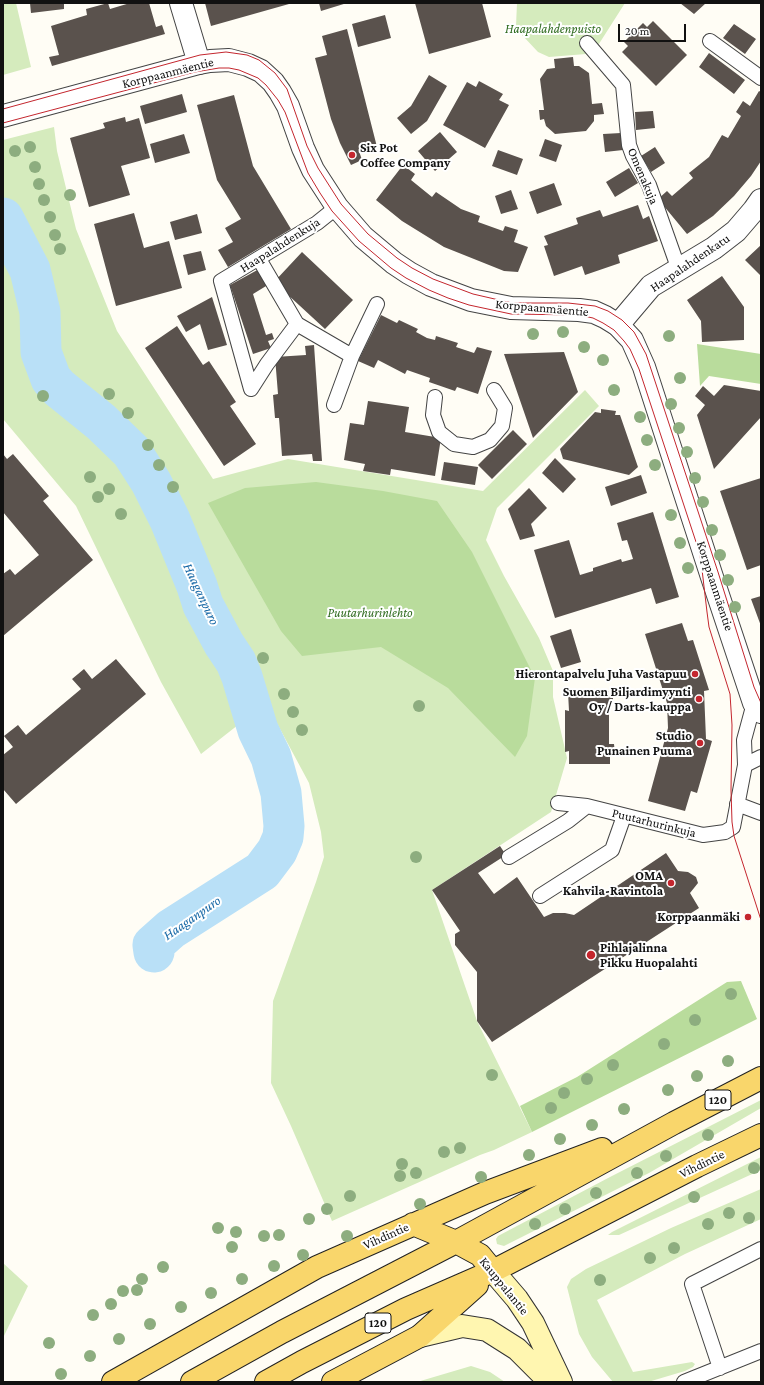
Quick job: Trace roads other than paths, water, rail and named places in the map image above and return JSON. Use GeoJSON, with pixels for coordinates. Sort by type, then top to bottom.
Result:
{"type":"FeatureCollection","features":[{"type":"Feature","properties":{"kind":"main road","name":"Vihdintie"},"geometry":{"type":"LineString","coordinates":[[192,1382],[289,1328],[456,1242],[674,1123],[761,1078]]}},
{"type":"Feature","properties":{"kind":"main road","name":"Vihdintie"},"geometry":{"type":"LineString","coordinates":[[113,1382],[317,1267],[485,1193],[674,1123]]}},
{"type":"Feature","properties":{"kind":"main road","name":"Vihdintie"},"geometry":{"type":"LineString","coordinates":[[266,1382],[406,1309],[493,1270],[761,1135]]}},
{"type":"Feature","properties":{"kind":"main road","name":"Kauppalantie"},"geometry":{"type":"LineString","coordinates":[[413,1224],[456,1242],[480,1255],[517,1299],[533,1323],[561,1382]]}},
{"type":"Feature","properties":{"kind":"main road","name":"Vihdintie"},"geometry":{"type":"LineString","coordinates":[[332,1382],[420,1336],[493,1270]]}},
{"type":"Feature","properties":{"kind":"main road"},"geometry":{"type":"LineString","coordinates":[[420,1336],[462,1326],[486,1330],[517,1349],[550,1382]]}},
{"type":"Feature","properties":{"kind":"street"},"geometry":{"type":"LineString","coordinates":[[182,3],[200,63]]}},
{"type":"Feature","properties":{"kind":"street","name":"Korppaanmäentie"},"geometry":{"type":"LineString","coordinates":[[3,116],[200,63],[229,60],[248,65],[261,71],[273,82],[280,92],[288,106],[303,148],[313,170],[337,207],[363,237],[394,263],[409,273],[450,292],[479,302],[511,308],[579,310],[594,312],[618,325],[632,340],[644,367],[711,574],[758,707]]}},
{"type":"Feature","properties":{"kind":"street","name":"Haapalahdenkatu"},"geometry":{"type":"LineString","coordinates":[[618,325],[651,286],[714,248],[736,231],[761,200]]}},
{"type":"Feature","properties":{"kind":"lane"},"geometry":{"type":"LineString","coordinates":[[710,41],[761,78]]}},
{"type":"Feature","properties":{"kind":"lane","name":"Omenakuja"},"geometry":{"type":"LineString","coordinates":[[587,43],[623,85],[631,150],[649,185],[679,270]]}},
{"type":"Feature","properties":{"kind":"lane","name":"Haapalahdenkuja"},"geometry":{"type":"LineString","coordinates":[[297,324],[267,364],[251,389],[221,281],[317,223],[337,207]]}},
{"type":"Feature","properties":{"kind":"lane"},"geometry":{"type":"LineString","coordinates":[[258,259],[297,324],[352,356]]}},
{"type":"Feature","properties":{"kind":"lane"},"geometry":{"type":"LineString","coordinates":[[334,405],[352,356],[376,304]]}},
{"type":"Feature","properties":{"kind":"lane"},"geometry":{"type":"LineString","coordinates":[[435,397],[433,415],[440,432],[454,444],[473,447],[490,440],[502,426],[506,408],[494,390]]}},
{"type":"Feature","properties":{"kind":"lane","name":"Puutarhurinkuja"},"geometry":{"type":"LineString","coordinates":[[558,802],[587,806],[703,835],[725,832],[733,827],[744,765],[744,740],[758,707]]}},
{"type":"Feature","properties":{"kind":"lane"},"geometry":{"type":"LineString","coordinates":[[744,765],[761,757]]}},
{"type":"Feature","properties":{"kind":"lane"},"geometry":{"type":"LineString","coordinates":[[737,804],[761,813]]}},
{"type":"Feature","properties":{"kind":"lane"},"geometry":{"type":"LineString","coordinates":[[509,857],[568,821],[587,806]]}},
{"type":"Feature","properties":{"kind":"lane"},"geometry":{"type":"LineString","coordinates":[[540,896],[612,850],[624,816]]}},
{"type":"Feature","properties":{"kind":"lane"},"geometry":{"type":"LineString","coordinates":[[720,1368],[692,1284],[761,1248]]}},
{"type":"Feature","properties":{"kind":"lane"},"geometry":{"type":"LineString","coordinates":[[684,1382],[761,1351]]}},
{"type":"Feature","properties":{"kind":"waterway","name":"Haaganpuro"},"geometry":{"type":"LineString","coordinates":[[3,218],[30,270],[40,312],[41,352],[51,379],[59,388],[101,422],[131,451],[151,482],[170,520],[197,586],[203,605],[224,644],[236,662],[258,730],[271,757],[281,793],[284,826],[283,837],[277,851],[262,871],[171,929],[153,945],[154,952]]}},
{"type":"Feature","properties":{"kind":"tram line"},"geometry":{"type":"LineString","coordinates":[[3,109],[200,55],[226,52],[247,55],[259,60],[275,73],[287,89],[307,146],[318,168],[341,204],[368,234],[397,258],[433,279],[473,294],[512,303],[568,303],[595,306],[608,311],[622,320],[634,332],[646,354],[718,572],[754,687],[761,703]]}},
{"type":"Feature","properties":{"kind":"tram line"},"geometry":{"type":"LineString","coordinates":[[3,123],[195,72],[219,68],[239,70],[258,78],[266,85],[278,100],[285,112],[308,173],[332,211],[359,241],[391,268],[429,290],[469,305],[511,314],[579,315],[593,318],[614,330],[630,349],[639,369],[698,548],[709,627],[730,694],[732,725],[731,790],[734,836],[761,920]]}},
{"type":"Feature","properties":{"kind":"place","name":"Six Pot Coffee Company"},"geometry":{"type":"Point","coordinates":[352,155]}},
{"type":"Feature","properties":{"kind":"place","name":"Hierontapalvelu Juha Vastapuu"},"geometry":{"type":"Point","coordinates":[695,674]}},
{"type":"Feature","properties":{"kind":"place","name":"Suomen Biljardimyynti Oy / Darts-kauppa"},"geometry":{"type":"Point","coordinates":[699,699]}},
{"type":"Feature","properties":{"kind":"place","name":"Studio Punainen Puuma"},"geometry":{"type":"Point","coordinates":[700,743]}},
{"type":"Feature","properties":{"kind":"place","name":"OMA Kahvila-Ravintola"},"geometry":{"type":"Point","coordinates":[671,883]}},
{"type":"Feature","properties":{"kind":"place","name":"Korppaanmäki"},"geometry":{"type":"Point","coordinates":[748,917]}},
{"type":"Feature","properties":{"kind":"place","name":"Pihlajalinna Pikku Huopalahti"},"geometry":{"type":"Point","coordinates":[591,955]}},
{"type":"Feature","properties":{"kind":"park label","name":"Haapalahdenpuisto"},"geometry":{"type":"Point","coordinates":[553,29]}},
{"type":"Feature","properties":{"kind":"park label","name":"Puutarhurinlehto"},"geometry":{"type":"Point","coordinates":[370,613]}}]}
